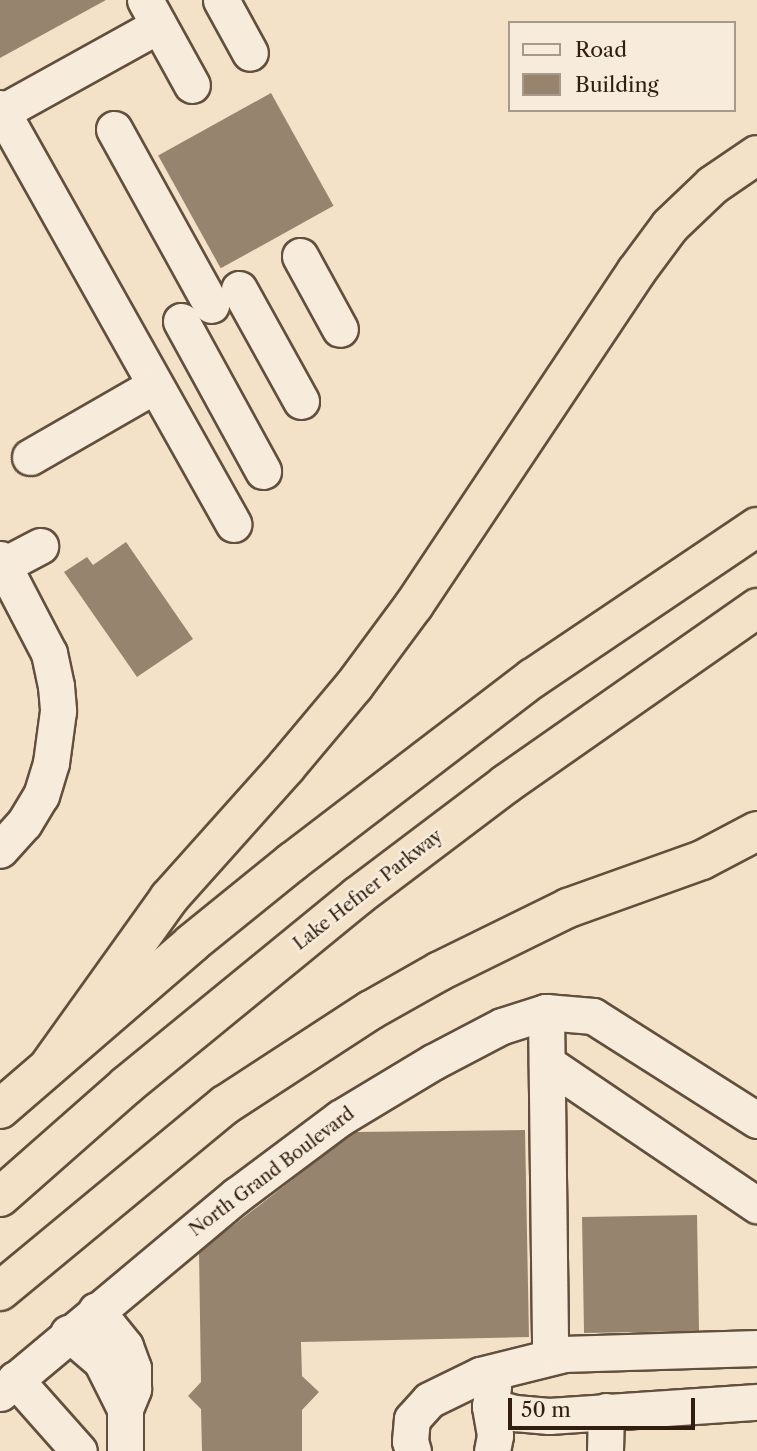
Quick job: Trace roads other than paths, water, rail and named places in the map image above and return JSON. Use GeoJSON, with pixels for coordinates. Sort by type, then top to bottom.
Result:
{"type":"FeatureCollection","features":[{"type":"Feature","properties":{"kind":"highway"},"geometry":{"type":"LineString","coordinates":[[51,1063],[169,898],[354,686],[414,606],[636,272],[670,226],[713,185],[757,155]]}},
{"type":"Feature","properties":{"kind":"highway"},"geometry":{"type":"LineString","coordinates":[[0,1109],[51,1063],[292,862],[533,678],[757,527]]}},
{"type":"Feature","properties":{"kind":"highway","name":"Lake Hefner Parkway"},"geometry":{"type":"LineString","coordinates":[[0,1197],[127,1085],[358,896],[506,784],[757,608]]}},
{"type":"Feature","properties":{"kind":"highway"},"geometry":{"type":"LineString","coordinates":[[0,1291],[225,1105],[371,1010],[440,971],[568,908],[702,860],[757,831]]}},
{"type":"Feature","properties":{"kind":"highway"},"geometry":{"type":"LineString","coordinates":[[702,860],[757,860]]}},
{"type":"Feature","properties":{"kind":"street"},"geometry":{"type":"LineString","coordinates":[[220,0],[250,53]]}},
{"type":"Feature","properties":{"kind":"street"},"geometry":{"type":"LineString","coordinates":[[192,85],[152,13],[1,110],[233,524]]}},
{"type":"Feature","properties":{"kind":"street"},"geometry":{"type":"LineString","coordinates":[[114,129],[225,297],[300,401]]}},
{"type":"Feature","properties":{"kind":"street"},"geometry":{"type":"LineString","coordinates":[[300,256],[340,329]]}},
{"type":"Feature","properties":{"kind":"street"},"geometry":{"type":"LineString","coordinates":[[181,321],[263,471]]}},
{"type":"Feature","properties":{"kind":"street"},"geometry":{"type":"LineString","coordinates":[[30,457],[155,385]]}},
{"type":"Feature","properties":{"kind":"street"},"geometry":{"type":"LineString","coordinates":[[0,850],[24,824],[41,795],[51,763],[58,711],[45,612],[2,562],[40,546]]}},
{"type":"Feature","properties":{"kind":"street"},"geometry":{"type":"LineString","coordinates":[[546,1012],[550,1357]]}},
{"type":"Feature","properties":{"kind":"street","name":"North Grand Boulevard"},"geometry":{"type":"LineString","coordinates":[[8,1386],[68,1333],[237,1195],[340,1118],[433,1062],[502,1027],[546,1012],[593,1016],[757,1120]]}},
{"type":"Feature","properties":{"kind":"street"},"geometry":{"type":"LineString","coordinates":[[547,1063],[757,1205]]}},
{"type":"Feature","properties":{"kind":"street"},"geometry":{"type":"LineString","coordinates":[[96,1310],[125,1346],[133,1368],[133,1389],[125,1409],[125,1451]]}},
{"type":"Feature","properties":{"kind":"street"},"geometry":{"type":"LineString","coordinates":[[68,1333],[101,1361],[125,1409]]}},
{"type":"Feature","properties":{"kind":"street"},"geometry":{"type":"LineString","coordinates":[[413,1451],[410,1441],[412,1419],[429,1400],[458,1384],[512,1366],[550,1357],[757,1348]]}},
{"type":"Feature","properties":{"kind":"street"},"geometry":{"type":"LineString","coordinates":[[492,1451],[495,1435],[490,1389],[512,1366]]}},
{"type":"Feature","properties":{"kind":"street"},"geometry":{"type":"LineString","coordinates":[[8,1386],[79,1451]]}},
{"type":"Feature","properties":{"kind":"street"},"geometry":{"type":"LineString","coordinates":[[490,1406],[515,1413],[549,1416],[757,1402]]}},
{"type":"Feature","properties":{"kind":"street"},"geometry":{"type":"LineString","coordinates":[[605,1451],[606,1411]]}},
{"type":"Feature","properties":{"kind":"street"},"geometry":{"type":"LineString","coordinates":[[506,1451],[549,1416]]}}]}
